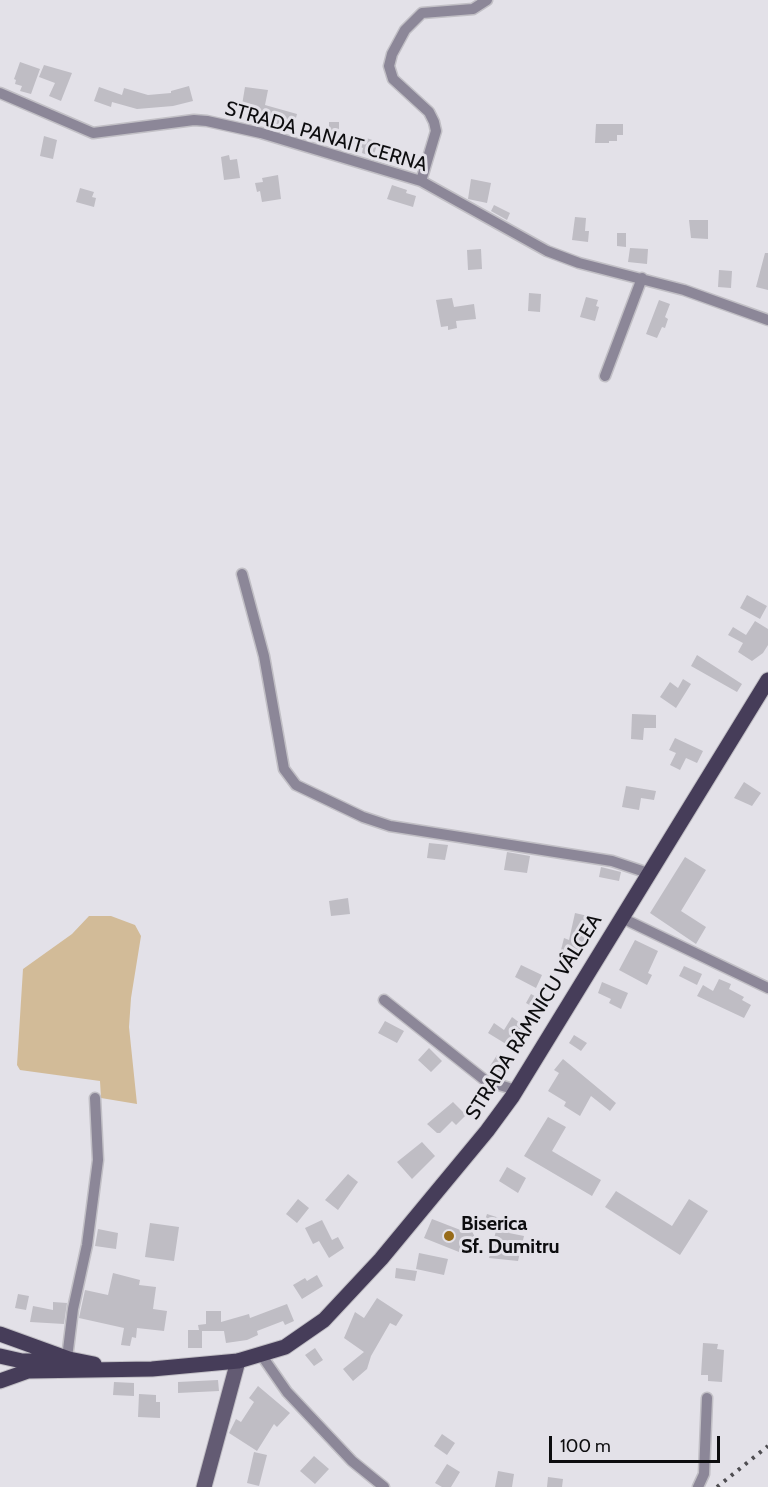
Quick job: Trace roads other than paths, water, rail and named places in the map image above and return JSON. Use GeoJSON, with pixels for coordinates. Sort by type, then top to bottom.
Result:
{"type":"FeatureCollection","features":[{"type":"Feature","properties":{"kind":"main road","name":"STRADA RÂMNICU VÂLCEA"},"geometry":{"type":"LineString","coordinates":[[0,1381],[28,1371],[117,1369],[238,1361],[262,1356],[299,1340],[345,1300],[487,1131],[516,1090],[768,680]]}},
{"type":"Feature","properties":{"kind":"main road","name":"STRADA RÂMNICU VÂLCEA"},"geometry":{"type":"LineString","coordinates":[[0,1334],[68,1359],[117,1369]]}},
{"type":"Feature","properties":{"kind":"main road","name":"STRADA RÂMNICU VÂLCEA"},"geometry":{"type":"LineString","coordinates":[[0,1356],[22,1361],[68,1359]]}},
{"type":"Feature","properties":{"kind":"main road"},"geometry":{"type":"LineString","coordinates":[[204,1487],[238,1361]]}},
{"type":"Feature","properties":{"kind":"street"},"geometry":{"type":"LineString","coordinates":[[421,181],[436,131],[434,122],[429,112],[393,79],[389,66],[392,54],[405,30],[422,13],[473,9],[487,0]]}},
{"type":"Feature","properties":{"kind":"street","name":"STRADA PANAIT CERNA"},"geometry":{"type":"LineString","coordinates":[[0,93],[93,133],[207,121],[261,133],[421,181],[548,251],[579,263],[642,278],[768,320]]}},
{"type":"Feature","properties":{"kind":"street"},"geometry":{"type":"LineString","coordinates":[[605,376],[642,278]]}},
{"type":"Feature","properties":{"kind":"street"},"geometry":{"type":"LineString","coordinates":[[242,574],[264,656],[284,769],[296,785],[353,813],[390,826],[612,861],[648,873]]}},
{"type":"Feature","properties":{"kind":"street"},"geometry":{"type":"LineString","coordinates":[[622,918],[768,988]]}},
{"type":"Feature","properties":{"kind":"street"},"geometry":{"type":"LineString","coordinates":[[384,1000],[486,1081],[516,1090]]}},
{"type":"Feature","properties":{"kind":"street"},"geometry":{"type":"LineString","coordinates":[[68,1359],[73,1309],[87,1245],[98,1160],[96,1098]]}},
{"type":"Feature","properties":{"kind":"street"},"geometry":{"type":"LineString","coordinates":[[262,1356],[301,1407],[352,1461],[384,1487]]}},
{"type":"Feature","properties":{"kind":"street"},"geometry":{"type":"LineString","coordinates":[[698,1487],[704,1474],[707,1398]]}},
{"type":"Feature","properties":{"kind":"railway"},"geometry":{"type":"LineString","coordinates":[[717,1487],[768,1446]]}},
{"type":"Feature","properties":{"kind":"place","name":"Biserica Sf. Dumitru"},"geometry":{"type":"Point","coordinates":[449,1236]}}]}
